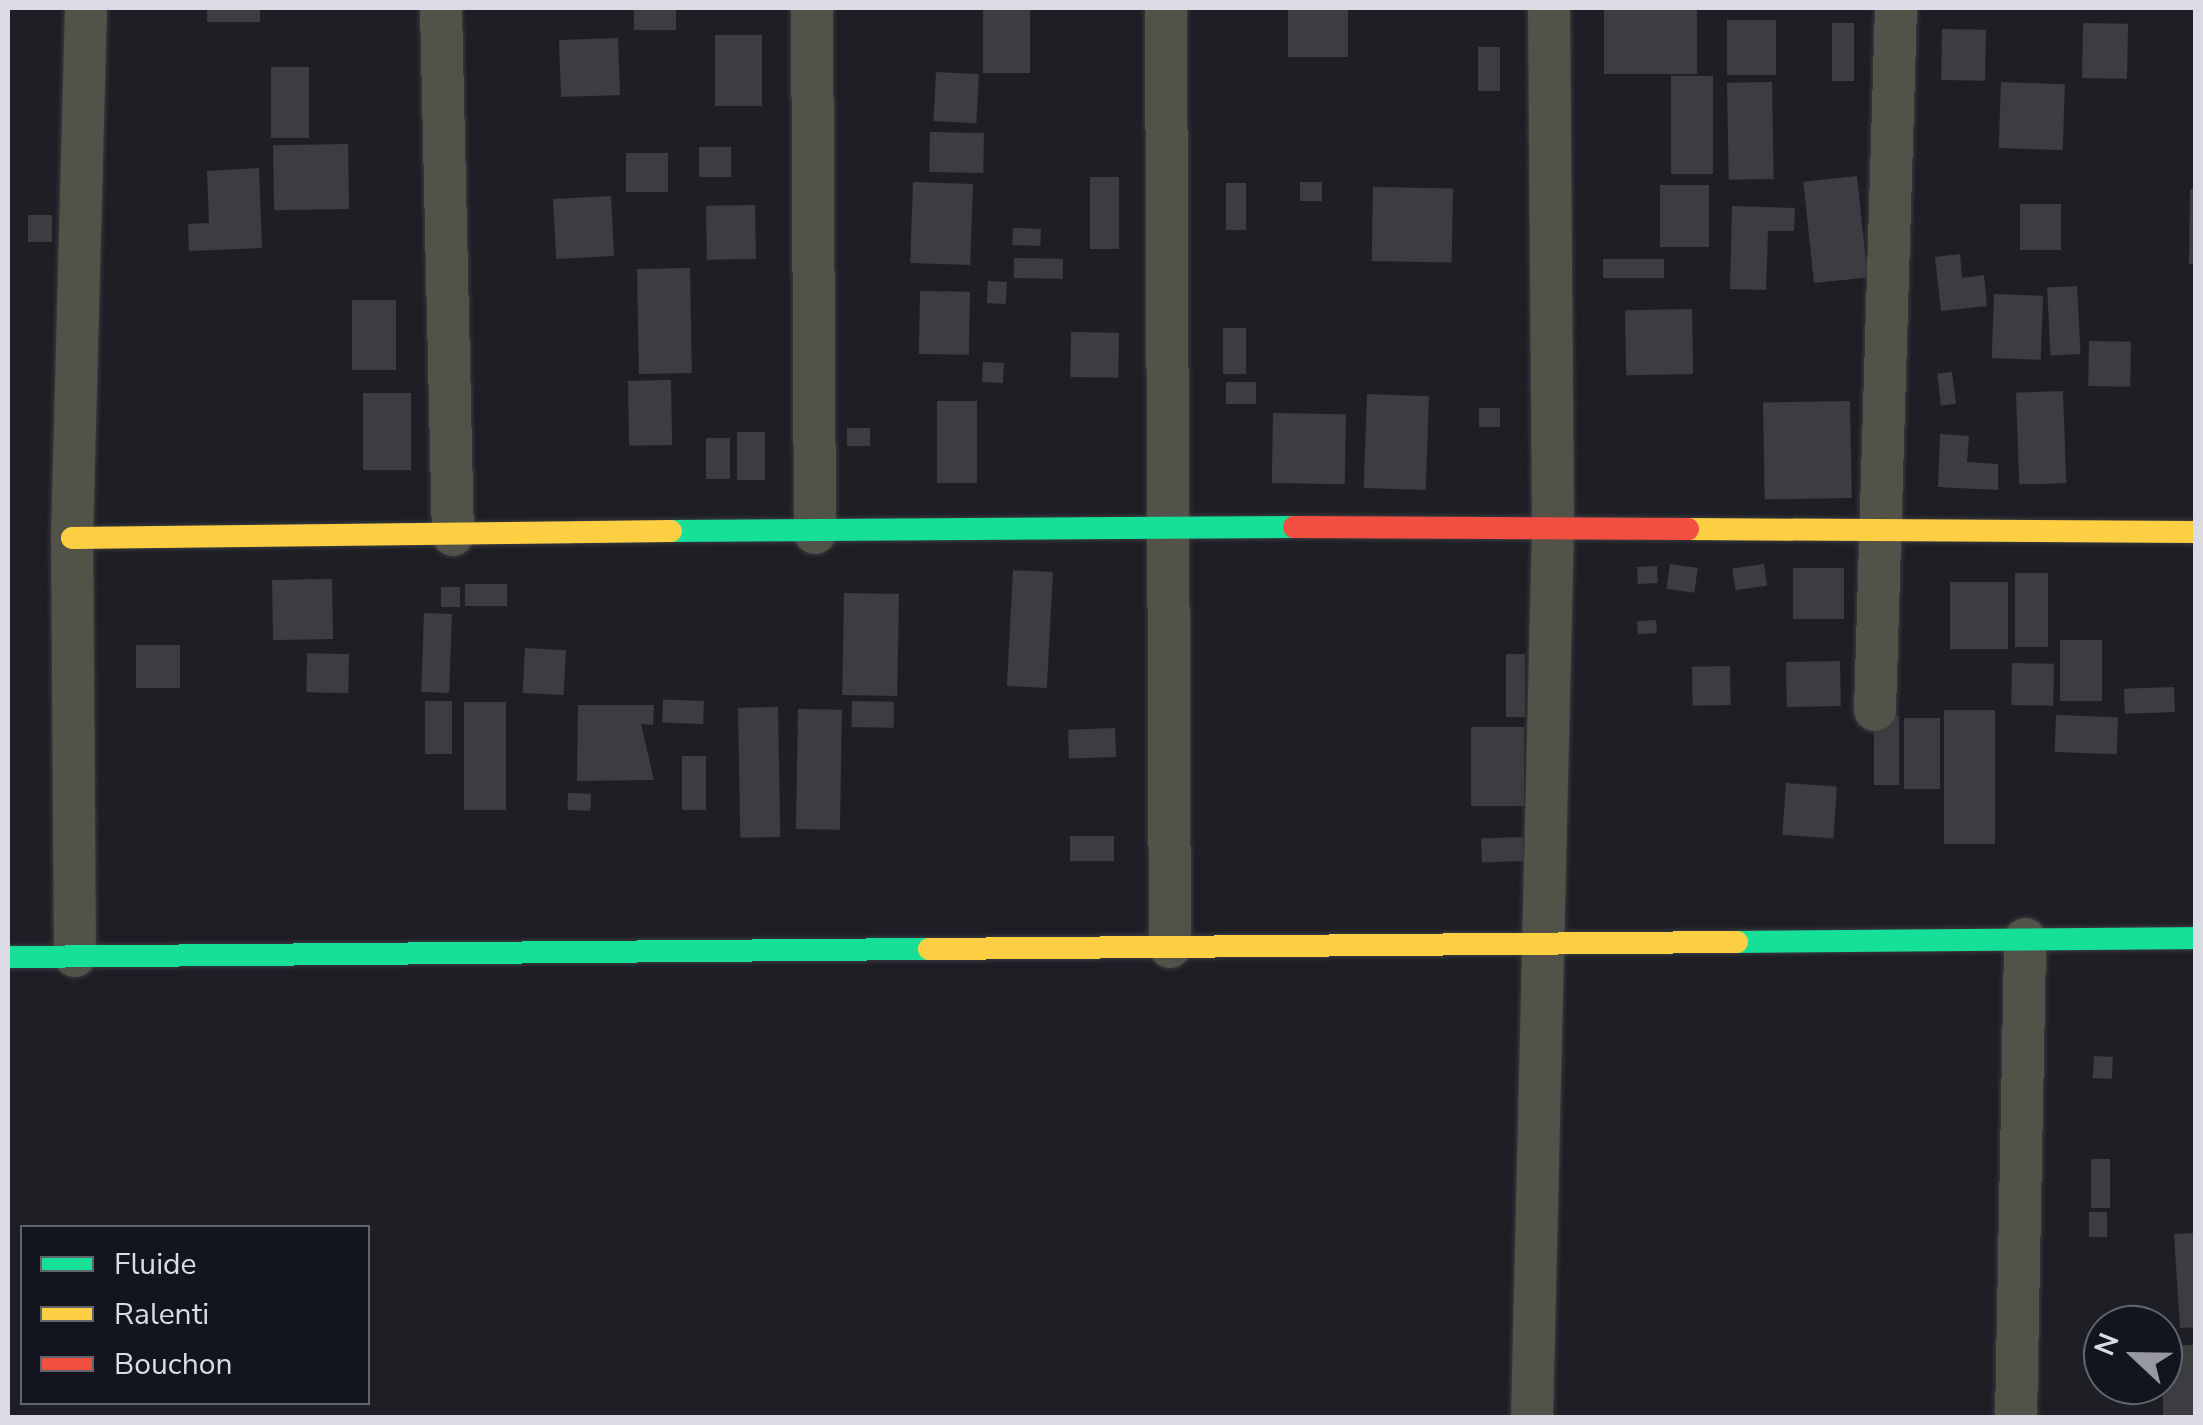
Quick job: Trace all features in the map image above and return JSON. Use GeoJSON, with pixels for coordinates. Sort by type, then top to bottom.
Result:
{"type":"FeatureCollection","features":[{"type":"Feature","properties":{"kind":"street"},"geometry":{"type":"LineString","coordinates":[[75,956],[72,538],[86,8]]}},
{"type":"Feature","properties":{"kind":"street"},"geometry":{"type":"LineString","coordinates":[[440,8],[453,535]]}},
{"type":"Feature","properties":{"kind":"street"},"geometry":{"type":"LineString","coordinates":[[812,8],[815,532]]}},
{"type":"Feature","properties":{"kind":"street"},"geometry":{"type":"LineString","coordinates":[[1166,8],[1170,947]]}},
{"type":"Feature","properties":{"kind":"street"},"geometry":{"type":"LineString","coordinates":[[1532,1418],[1553,526],[1549,8]]}},
{"type":"Feature","properties":{"kind":"street"},"geometry":{"type":"LineString","coordinates":[[1875,710],[1896,8]]}},
{"type":"Feature","properties":{"kind":"street"},"geometry":{"type":"LineString","coordinates":[[72,538],[1166,526],[2196,532]]}},
{"type":"Feature","properties":{"kind":"street"},"geometry":{"type":"LineString","coordinates":[[8,956],[2196,938]]}},
{"type":"Feature","properties":{"kind":"street"},"geometry":{"type":"LineString","coordinates":[[2016,1418],[2026,940]]}},
{"type":"Feature","properties":{"kind":"building"},"geometry":{"type":"Polygon","coordinates":[[[207,8],[260,8],[260,22],[207,22],[207,8]]]}},
{"type":"Feature","properties":{"kind":"building"},"geometry":{"type":"Polygon","coordinates":[[[634,8],[676,8],[676,30],[634,30],[634,8]]]}},
{"type":"Feature","properties":{"kind":"building"},"geometry":{"type":"Polygon","coordinates":[[[983,8],[1030,8],[1030,73],[983,73],[983,8]]]}},
{"type":"Feature","properties":{"kind":"building"},"geometry":{"type":"Polygon","coordinates":[[[1288,8],[1348,8],[1348,57],[1288,57],[1288,8]]]}},
{"type":"Feature","properties":{"kind":"building"},"geometry":{"type":"Polygon","coordinates":[[[1604,8],[1697,8],[1697,74],[1604,74],[1604,8]]]}},
{"type":"Feature","properties":{"kind":"building"},"geometry":{"type":"Polygon","coordinates":[[[1727,20],[1776,20],[1776,75],[1727,75],[1727,20]]]}},
{"type":"Feature","properties":{"kind":"building"},"geometry":{"type":"Polygon","coordinates":[[[1832,23],[1854,23],[1854,81],[1832,81],[1832,23]]]}},
{"type":"Feature","properties":{"kind":"building"},"geometry":{"type":"Polygon","coordinates":[[[2083,23],[2128,24],[2127,79],[2082,78],[2083,23]]]}},
{"type":"Feature","properties":{"kind":"building"},"geometry":{"type":"Polygon","coordinates":[[[1942,29],[1986,30],[1985,81],[1941,80],[1942,29]]]}},
{"type":"Feature","properties":{"kind":"building"},"geometry":{"type":"Polygon","coordinates":[[[715,35],[762,35],[762,106],[715,106],[715,35]]]}},
{"type":"Feature","properties":{"kind":"building"},"geometry":{"type":"Polygon","coordinates":[[[618,38],[620,95],[561,97],[559,40],[618,38]]]}},
{"type":"Feature","properties":{"kind":"building"},"geometry":{"type":"Polygon","coordinates":[[[1478,47],[1500,47],[1500,91],[1478,91],[1478,47]]]}},
{"type":"Feature","properties":{"kind":"building"},"geometry":{"type":"Polygon","coordinates":[[[271,67],[309,67],[309,138],[271,138],[271,67]]]}},
{"type":"Feature","properties":{"kind":"building"},"geometry":{"type":"Polygon","coordinates":[[[936,72],[979,74],[976,123],[933,121],[936,72]]]}},
{"type":"Feature","properties":{"kind":"building"},"geometry":{"type":"Polygon","coordinates":[[[1671,76],[1713,76],[1713,174],[1671,174],[1671,76]]]}},
{"type":"Feature","properties":{"kind":"building"},"geometry":{"type":"Polygon","coordinates":[[[1772,82],[1774,179],[1729,180],[1727,83],[1772,82]]]}},
{"type":"Feature","properties":{"kind":"building"},"geometry":{"type":"Polygon","coordinates":[[[2001,82],[2065,84],[2063,150],[1999,148],[2001,82]]]}},
{"type":"Feature","properties":{"kind":"building"},"geometry":{"type":"Polygon","coordinates":[[[930,132],[984,133],[983,173],[929,172],[930,132]]]}},
{"type":"Feature","properties":{"kind":"building"},"geometry":{"type":"Polygon","coordinates":[[[348,144],[349,209],[274,210],[273,145],[348,144]]]}},
{"type":"Feature","properties":{"kind":"building"},"geometry":{"type":"Polygon","coordinates":[[[699,147],[731,147],[731,177],[699,177],[699,147]]]}},
{"type":"Feature","properties":{"kind":"building"},"geometry":{"type":"Polygon","coordinates":[[[626,153],[668,153],[668,192],[626,192],[626,153]]]}},
{"type":"Feature","properties":{"kind":"building"},"geometry":{"type":"Polygon","coordinates":[[[259,168],[262,248],[189,251],[188,224],[209,223],[207,171],[259,168]]]}},
{"type":"Feature","properties":{"kind":"building"},"geometry":{"type":"Polygon","coordinates":[[[1857,176],[1868,277],[1814,283],[1803,182],[1857,176]]]}},
{"type":"Feature","properties":{"kind":"building"},"geometry":{"type":"Polygon","coordinates":[[[1090,177],[1119,177],[1119,249],[1090,249],[1090,177]]]}},
{"type":"Feature","properties":{"kind":"building"},"geometry":{"type":"Polygon","coordinates":[[[913,182],[973,184],[970,265],[910,263],[913,182]]]}},
{"type":"Feature","properties":{"kind":"building"},"geometry":{"type":"Polygon","coordinates":[[[1300,182],[1322,182],[1322,201],[1300,201],[1300,182]]]}},
{"type":"Feature","properties":{"kind":"building"},"geometry":{"type":"Polygon","coordinates":[[[1226,183],[1246,183],[1246,230],[1226,230],[1226,183]]]}},
{"type":"Feature","properties":{"kind":"building"},"geometry":{"type":"Polygon","coordinates":[[[1660,185],[1709,185],[1709,247],[1660,247],[1660,185]]]}},
{"type":"Feature","properties":{"kind":"building"},"geometry":{"type":"Polygon","coordinates":[[[1373,187],[1453,188],[1452,262],[1372,261],[1373,187]]]}},
{"type":"Feature","properties":{"kind":"building"},"geometry":{"type":"Polygon","coordinates":[[[2190,189],[2196,189],[2196,264],[2189,264],[2190,189]]]}},
{"type":"Feature","properties":{"kind":"building"},"geometry":{"type":"Polygon","coordinates":[[[611,196],[614,256],[556,259],[553,199],[611,196]]]}},
{"type":"Feature","properties":{"kind":"building"},"geometry":{"type":"Polygon","coordinates":[[[2020,204],[2061,204],[2061,250],[2020,250],[2020,204]]]}},
{"type":"Feature","properties":{"kind":"building"},"geometry":{"type":"Polygon","coordinates":[[[755,205],[756,259],[707,260],[706,206],[755,205]]]}},
{"type":"Feature","properties":{"kind":"building"},"geometry":{"type":"Polygon","coordinates":[[[1732,206],[1795,208],[1794,231],[1768,231],[1766,290],[1730,289],[1732,206]]]}},
{"type":"Feature","properties":{"kind":"building"},"geometry":{"type":"Polygon","coordinates":[[[28,215],[52,215],[52,242],[28,242],[28,215]]]}},
{"type":"Feature","properties":{"kind":"building"},"geometry":{"type":"Polygon","coordinates":[[[1013,228],[1041,229],[1040,246],[1012,245],[1013,228]]]}},
{"type":"Feature","properties":{"kind":"building"},"geometry":{"type":"Polygon","coordinates":[[[1960,254],[1962,278],[1984,275],[1987,306],[1941,311],[1935,257],[1960,254]]]}},
{"type":"Feature","properties":{"kind":"building"},"geometry":{"type":"Polygon","coordinates":[[[1014,258],[1063,259],[1063,279],[1014,278],[1014,258]]]}},
{"type":"Feature","properties":{"kind":"building"},"geometry":{"type":"Polygon","coordinates":[[[1603,259],[1664,259],[1664,278],[1603,278],[1603,259]]]}},
{"type":"Feature","properties":{"kind":"building"},"geometry":{"type":"Polygon","coordinates":[[[690,268],[692,373],[639,374],[637,269],[690,268]]]}},
{"type":"Feature","properties":{"kind":"building"},"geometry":{"type":"Polygon","coordinates":[[[988,281],[1007,282],[1006,304],[987,303],[988,281]]]}},
{"type":"Feature","properties":{"kind":"building"},"geometry":{"type":"Polygon","coordinates":[[[2077,286],[2081,354],[2051,355],[2047,288],[2077,286]]]}},
{"type":"Feature","properties":{"kind":"building"},"geometry":{"type":"Polygon","coordinates":[[[920,291],[970,292],[969,355],[919,354],[920,291]]]}},
{"type":"Feature","properties":{"kind":"building"},"geometry":{"type":"Polygon","coordinates":[[[1994,294],[2043,296],[2041,360],[1992,358],[1994,294]]]}},
{"type":"Feature","properties":{"kind":"building"},"geometry":{"type":"Polygon","coordinates":[[[352,300],[396,300],[396,370],[352,370],[352,300]]]}},
{"type":"Feature","properties":{"kind":"building"},"geometry":{"type":"Polygon","coordinates":[[[1692,309],[1693,374],[1626,375],[1625,310],[1692,309]]]}},
{"type":"Feature","properties":{"kind":"building"},"geometry":{"type":"Polygon","coordinates":[[[1223,328],[1246,328],[1246,374],[1223,374],[1223,328]]]}},
{"type":"Feature","properties":{"kind":"building"},"geometry":{"type":"Polygon","coordinates":[[[1071,332],[1119,333],[1118,378],[1070,377],[1071,332]]]}},
{"type":"Feature","properties":{"kind":"building"},"geometry":{"type":"Polygon","coordinates":[[[2089,341],[2131,342],[2130,387],[2088,386],[2089,341]]]}},
{"type":"Feature","properties":{"kind":"building"},"geometry":{"type":"Polygon","coordinates":[[[983,362],[1004,363],[1003,383],[982,382],[983,362]]]}},
{"type":"Feature","properties":{"kind":"building"},"geometry":{"type":"Polygon","coordinates":[[[1952,372],[1956,404],[1941,406],[1937,374],[1952,372]]]}},
{"type":"Feature","properties":{"kind":"building"},"geometry":{"type":"Polygon","coordinates":[[[671,380],[672,445],[629,446],[628,381],[671,380]]]}},
{"type":"Feature","properties":{"kind":"building"},"geometry":{"type":"Polygon","coordinates":[[[1226,382],[1256,382],[1256,404],[1226,404],[1226,382]]]}},
{"type":"Feature","properties":{"kind":"building"},"geometry":{"type":"Polygon","coordinates":[[[2063,391],[2066,483],[2019,485],[2016,393],[2063,391]]]}},
{"type":"Feature","properties":{"kind":"building"},"geometry":{"type":"Polygon","coordinates":[[[363,393],[411,393],[411,470],[363,470],[363,393]]]}},
{"type":"Feature","properties":{"kind":"building"},"geometry":{"type":"Polygon","coordinates":[[[1367,394],[1429,396],[1426,490],[1364,488],[1367,394]]]}},
{"type":"Feature","properties":{"kind":"building"},"geometry":{"type":"Polygon","coordinates":[[[937,401],[977,401],[977,483],[937,483],[937,401]]]}},
{"type":"Feature","properties":{"kind":"building"},"geometry":{"type":"Polygon","coordinates":[[[1850,401],[1852,498],[1765,500],[1763,403],[1850,401]]]}},
{"type":"Feature","properties":{"kind":"building"},"geometry":{"type":"Polygon","coordinates":[[[1479,408],[1500,408],[1500,427],[1479,427],[1479,408]]]}},
{"type":"Feature","properties":{"kind":"building"},"geometry":{"type":"Polygon","coordinates":[[[1273,413],[1346,414],[1345,484],[1272,483],[1273,413]]]}},
{"type":"Feature","properties":{"kind":"building"},"geometry":{"type":"Polygon","coordinates":[[[847,428],[870,428],[870,446],[847,446],[847,428]]]}},
{"type":"Feature","properties":{"kind":"building"},"geometry":{"type":"Polygon","coordinates":[[[737,432],[765,432],[765,480],[737,480],[737,432]]]}},
{"type":"Feature","properties":{"kind":"building"},"geometry":{"type":"Polygon","coordinates":[[[1940,434],[1969,436],[1967,462],[1998,464],[1998,490],[1938,487],[1940,434]]]}},
{"type":"Feature","properties":{"kind":"building"},"geometry":{"type":"Polygon","coordinates":[[[706,438],[730,438],[730,479],[706,479],[706,438]]]}},
{"type":"Feature","properties":{"kind":"building"},"geometry":{"type":"Polygon","coordinates":[[[1670,564],[1698,568],[1694,593],[1667,589],[1670,564]]]}},
{"type":"Feature","properties":{"kind":"building"},"geometry":{"type":"Polygon","coordinates":[[[1764,564],[1767,586],[1735,590],[1732,568],[1764,564]]]}},
{"type":"Feature","properties":{"kind":"building"},"geometry":{"type":"Polygon","coordinates":[[[1657,566],[1658,583],[1638,584],[1637,567],[1657,566]]]}},
{"type":"Feature","properties":{"kind":"building"},"geometry":{"type":"Polygon","coordinates":[[[1793,568],[1844,568],[1844,619],[1793,619],[1793,568]]]}},
{"type":"Feature","properties":{"kind":"building"},"geometry":{"type":"Polygon","coordinates":[[[1013,570],[1053,572],[1047,688],[1007,686],[1013,570]]]}},
{"type":"Feature","properties":{"kind":"building"},"geometry":{"type":"Polygon","coordinates":[[[2015,573],[2048,573],[2048,647],[2015,647],[2015,573]]]}},
{"type":"Feature","properties":{"kind":"building"},"geometry":{"type":"Polygon","coordinates":[[[332,579],[333,639],[273,640],[272,580],[332,579]]]}},
{"type":"Feature","properties":{"kind":"building"},"geometry":{"type":"Polygon","coordinates":[[[1950,582],[2008,582],[2008,649],[1950,649],[1950,582]]]}},
{"type":"Feature","properties":{"kind":"building"},"geometry":{"type":"Polygon","coordinates":[[[465,584],[507,584],[507,606],[465,606],[465,584]]]}},
{"type":"Feature","properties":{"kind":"building"},"geometry":{"type":"Polygon","coordinates":[[[441,587],[460,587],[460,607],[441,607],[441,587]]]}},
{"type":"Feature","properties":{"kind":"building"},"geometry":{"type":"Polygon","coordinates":[[[844,593],[899,594],[897,696],[842,695],[844,593]]]}},
{"type":"Feature","properties":{"kind":"building"},"geometry":{"type":"Polygon","coordinates":[[[424,613],[452,614],[449,693],[421,692],[424,613]]]}},
{"type":"Feature","properties":{"kind":"building"},"geometry":{"type":"Polygon","coordinates":[[[1656,620],[1657,633],[1638,634],[1637,621],[1656,620]]]}},
{"type":"Feature","properties":{"kind":"building"},"geometry":{"type":"Polygon","coordinates":[[[2060,640],[2102,640],[2102,701],[2060,701],[2060,640]]]}},
{"type":"Feature","properties":{"kind":"building"},"geometry":{"type":"Polygon","coordinates":[[[136,645],[180,645],[180,688],[136,688],[136,645]]]}},
{"type":"Feature","properties":{"kind":"building"},"geometry":{"type":"Polygon","coordinates":[[[525,648],[566,650],[564,695],[523,693],[525,648]]]}},
{"type":"Feature","properties":{"kind":"building"},"geometry":{"type":"Polygon","coordinates":[[[307,653],[349,654],[348,693],[306,692],[307,653]]]}},
{"type":"Feature","properties":{"kind":"building"},"geometry":{"type":"Polygon","coordinates":[[[1506,654],[1525,654],[1525,717],[1506,717],[1506,654]]]}},
{"type":"Feature","properties":{"kind":"building"},"geometry":{"type":"Polygon","coordinates":[[[1840,661],[1841,706],[1787,707],[1786,662],[1840,661]]]}},
{"type":"Feature","properties":{"kind":"building"},"geometry":{"type":"Polygon","coordinates":[[[2012,663],[2054,664],[2053,706],[2011,705],[2012,663]]]}},
{"type":"Feature","properties":{"kind":"building"},"geometry":{"type":"Polygon","coordinates":[[[1730,666],[1731,705],[1693,706],[1692,667],[1730,666]]]}},
{"type":"Feature","properties":{"kind":"building"},"geometry":{"type":"Polygon","coordinates":[[[2174,687],[2175,712],[2125,714],[2124,689],[2174,687]]]}},
{"type":"Feature","properties":{"kind":"building"},"geometry":{"type":"Polygon","coordinates":[[[663,700],[704,701],[703,724],[662,723],[663,700]]]}},
{"type":"Feature","properties":{"kind":"building"},"geometry":{"type":"Polygon","coordinates":[[[425,701],[452,701],[452,754],[425,754],[425,701]]]}},
{"type":"Feature","properties":{"kind":"building"},"geometry":{"type":"Polygon","coordinates":[[[852,701],[894,702],[894,728],[852,727],[852,701]]]}},
{"type":"Feature","properties":{"kind":"building"},"geometry":{"type":"Polygon","coordinates":[[[464,702],[506,702],[506,810],[464,810],[464,702]]]}},
{"type":"Feature","properties":{"kind":"building"},"geometry":{"type":"Polygon","coordinates":[[[578,705],[654,705],[653,725],[641,724],[654,780],[577,781],[578,705]]]}},
{"type":"Feature","properties":{"kind":"building"},"geometry":{"type":"Polygon","coordinates":[[[778,707],[780,837],[740,838],[738,708],[778,707]]]}},
{"type":"Feature","properties":{"kind":"building"},"geometry":{"type":"Polygon","coordinates":[[[798,709],[842,710],[840,830],[796,829],[798,709]]]}},
{"type":"Feature","properties":{"kind":"building"},"geometry":{"type":"Polygon","coordinates":[[[1944,710],[1995,710],[1995,844],[1944,844],[1944,710]]]}},
{"type":"Feature","properties":{"kind":"building"},"geometry":{"type":"Polygon","coordinates":[[[2056,715],[2118,717],[2117,754],[2055,752],[2056,715]]]}},
{"type":"Feature","properties":{"kind":"building"},"geometry":{"type":"Polygon","coordinates":[[[1874,716],[1899,716],[1899,785],[1874,785],[1874,716]]]}},
{"type":"Feature","properties":{"kind":"building"},"geometry":{"type":"Polygon","coordinates":[[[1904,718],[1940,718],[1940,789],[1904,789],[1904,718]]]}},
{"type":"Feature","properties":{"kind":"building"},"geometry":{"type":"Polygon","coordinates":[[[1471,727],[1524,727],[1524,806],[1471,806],[1471,727]]]}},
{"type":"Feature","properties":{"kind":"building"},"geometry":{"type":"Polygon","coordinates":[[[1115,728],[1116,757],[1069,759],[1068,730],[1115,728]]]}},
{"type":"Feature","properties":{"kind":"building"},"geometry":{"type":"Polygon","coordinates":[[[682,756],[706,756],[706,810],[682,810],[682,756]]]}},
{"type":"Feature","properties":{"kind":"building"},"geometry":{"type":"Polygon","coordinates":[[[1786,783],[1837,787],[1833,838],[1782,835],[1786,783]]]}},
{"type":"Feature","properties":{"kind":"building"},"geometry":{"type":"Polygon","coordinates":[[[568,793],[591,794],[590,811],[567,810],[568,793]]]}},
{"type":"Feature","properties":{"kind":"building"},"geometry":{"type":"Polygon","coordinates":[[[1070,836],[1114,836],[1114,861],[1070,861],[1070,836]]]}},
{"type":"Feature","properties":{"kind":"building"},"geometry":{"type":"Polygon","coordinates":[[[1523,837],[1524,861],[1482,862],[1481,838],[1523,837]]]}},
{"type":"Feature","properties":{"kind":"building"},"geometry":{"type":"Polygon","coordinates":[[[2094,1056],[2113,1057],[2112,1079],[2093,1078],[2094,1056]]]}},
{"type":"Feature","properties":{"kind":"building"},"geometry":{"type":"Polygon","coordinates":[[[2091,1159],[2110,1159],[2110,1208],[2091,1208],[2091,1159]]]}},
{"type":"Feature","properties":{"kind":"building"},"geometry":{"type":"Polygon","coordinates":[[[2089,1212],[2107,1212],[2107,1237],[2089,1237],[2089,1212]]]}},
{"type":"Feature","properties":{"kind":"building"},"geometry":{"type":"Polygon","coordinates":[[[2196,1233],[2196,1327],[2183,1328],[2174,1234],[2196,1233]]]}},
{"type":"Feature","properties":{"kind":"building"},"geometry":{"type":"Polygon","coordinates":[[[2183,1345],[2196,1345],[2196,1416],[2163,1416],[2163,1405],[2183,1405],[2183,1345]]]}},
{"type":"Feature","properties":{"kind":"traffic: fast"},"geometry":{"type":"LineString","coordinates":[[671,531],[1294,527]]}},
{"type":"Feature","properties":{"kind":"traffic: fast"},"geometry":{"type":"LineString","coordinates":[[1737,942],[2196,938]]}},
{"type":"Feature","properties":{"kind":"traffic: fast"},"geometry":{"type":"LineString","coordinates":[[8,957],[929,949]]}},
{"type":"Feature","properties":{"kind":"traffic: slow"},"geometry":{"type":"LineString","coordinates":[[1688,529],[2196,532]]}},
{"type":"Feature","properties":{"kind":"traffic: slow"},"geometry":{"type":"LineString","coordinates":[[72,538],[671,531]]}},
{"type":"Feature","properties":{"kind":"traffic: slow"},"geometry":{"type":"LineString","coordinates":[[929,949],[1737,942]]}},
{"type":"Feature","properties":{"kind":"traffic: jam"},"geometry":{"type":"LineString","coordinates":[[1294,527],[1688,529]]}}]}
